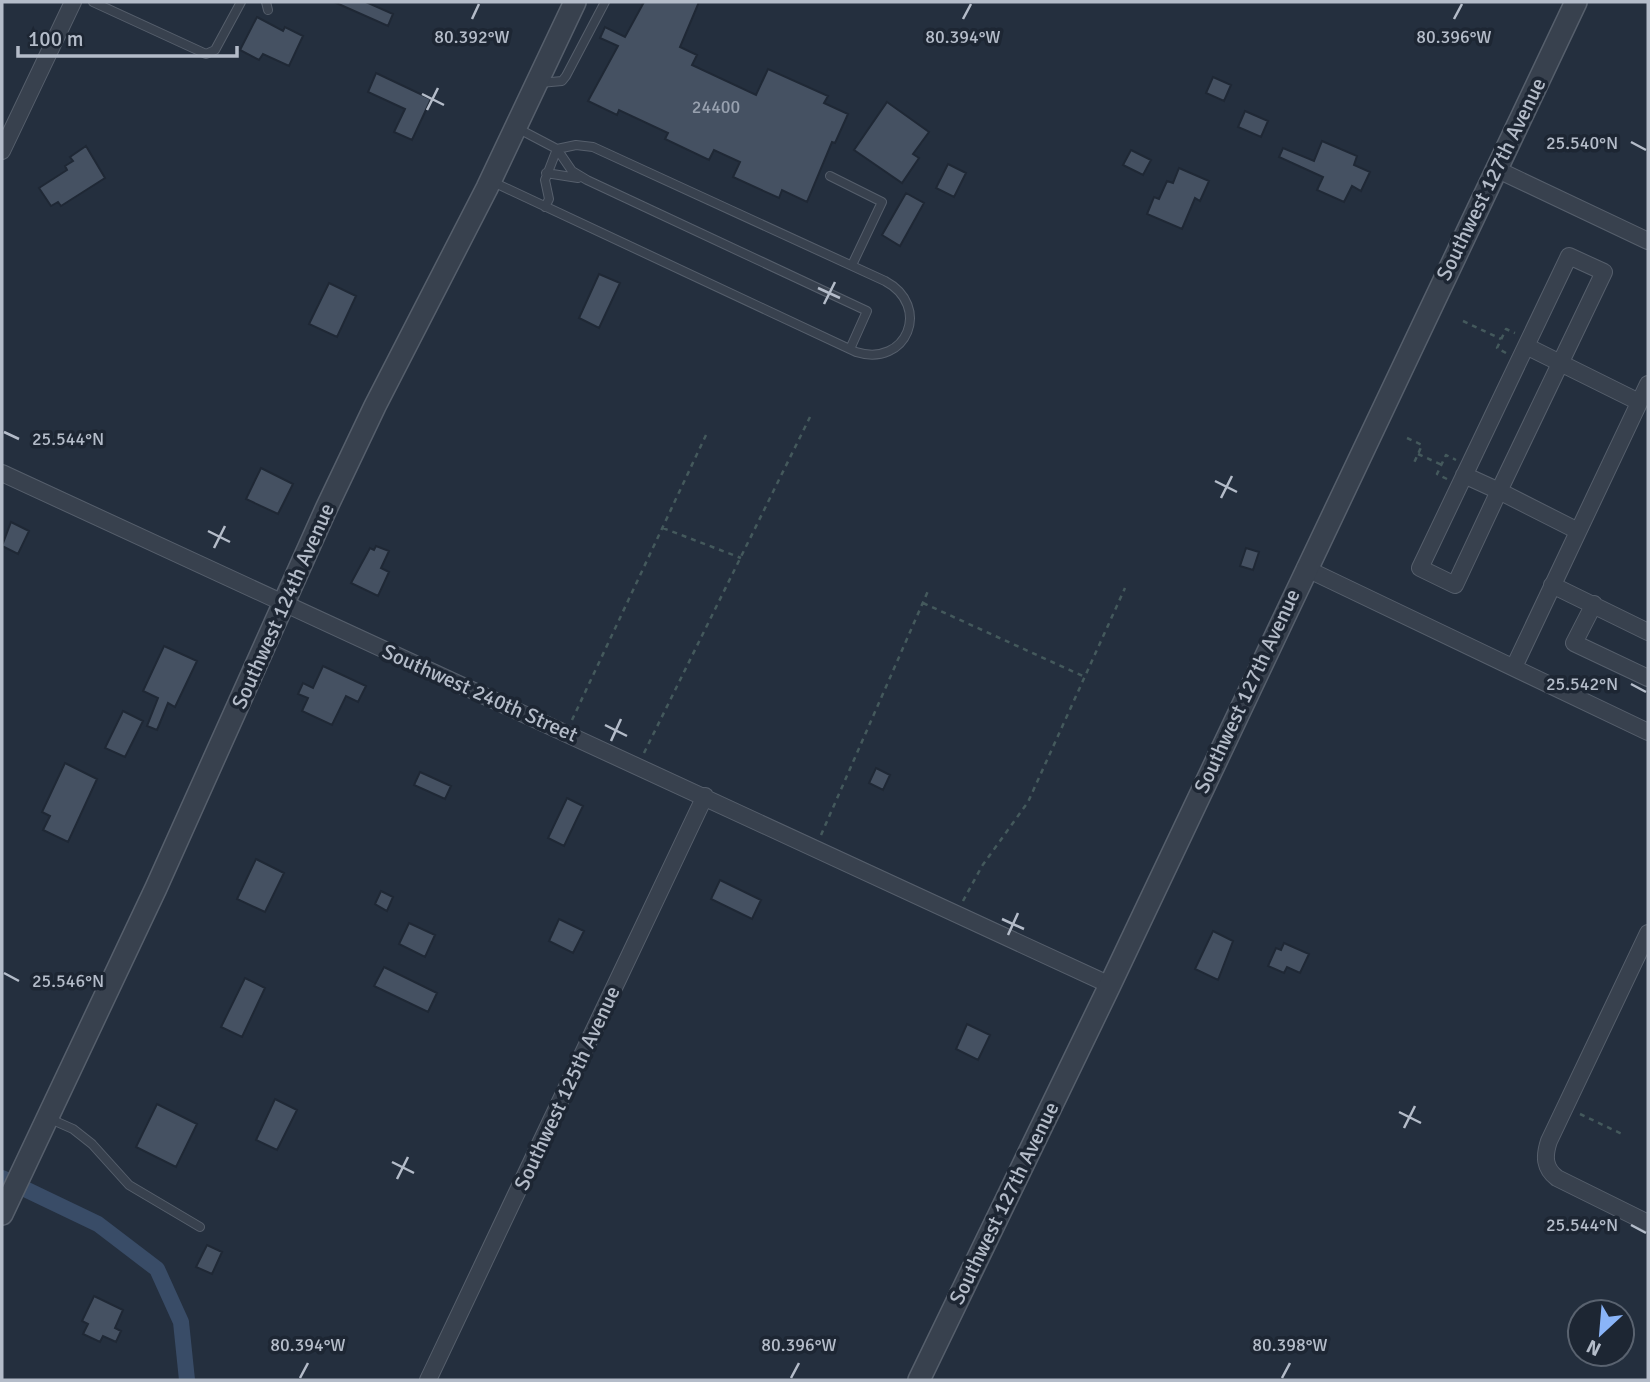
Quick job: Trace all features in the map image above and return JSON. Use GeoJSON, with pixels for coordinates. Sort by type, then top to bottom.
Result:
{"type":"FeatureCollection","features":[{"type":"Feature","properties":{"kind":"street"},"geometry":{"type":"LineString","coordinates":[[2,151],[73,2]]}},
{"type":"Feature","properties":{"kind":"street","name":"Southwest 124th Avenue"},"geometry":{"type":"LineString","coordinates":[[6,1205],[284,605],[287,592],[375,406],[490,181],[575,2]]}},
{"type":"Feature","properties":{"kind":"street","name":"Southwest 127th Avenue"},"geometry":{"type":"LineString","coordinates":[[919,1380],[1110,985],[1305,568],[1576,2]]}},
{"type":"Feature","properties":{"kind":"street"},"geometry":{"type":"LineString","coordinates":[[1496,169],[1648,241]]}},
{"type":"Feature","properties":{"kind":"street"},"geometry":{"type":"LineString","coordinates":[[1569,256],[1604,272],[1455,585],[1420,568],[1460,473],[1520,346],[1569,256]]}},
{"type":"Feature","properties":{"kind":"street"},"geometry":{"type":"LineString","coordinates":[[1520,346],[1639,402]]}},
{"type":"Feature","properties":{"kind":"street"},"geometry":{"type":"LineString","coordinates":[[1514,667],[1648,384]]}},
{"type":"Feature","properties":{"kind":"street","name":"Southwest 240th Street"},"geometry":{"type":"LineString","coordinates":[[2,472],[284,605],[638,765],[1110,985]]}},
{"type":"Feature","properties":{"kind":"street"},"geometry":{"type":"LineString","coordinates":[[1460,473],[1578,531]]}},
{"type":"Feature","properties":{"kind":"street"},"geometry":{"type":"LineString","coordinates":[[1305,568],[1648,732]]}},
{"type":"Feature","properties":{"kind":"street"},"geometry":{"type":"LineString","coordinates":[[1552,585],[1648,632]]}},
{"type":"Feature","properties":{"kind":"street"},"geometry":{"type":"LineString","coordinates":[[1594,604],[1574,643],[1648,678]]}},
{"type":"Feature","properties":{"kind":"street","name":"Southwest 125th Avenue"},"geometry":{"type":"LineString","coordinates":[[428,1380],[705,796]]}},
{"type":"Feature","properties":{"kind":"street"},"geometry":{"type":"LineString","coordinates":[[1648,933],[1549,1141],[1545,1156],[1547,1168],[1557,1178],[1648,1223]]}},
{"type":"Feature","properties":{"kind":"lane"},"geometry":{"type":"LineString","coordinates":[[93,2],[206,54],[215,50],[241,2]]}},
{"type":"Feature","properties":{"kind":"lane"},"geometry":{"type":"LineString","coordinates":[[537,84],[562,81],[605,2]]}},
{"type":"Feature","properties":{"kind":"lane"},"geometry":{"type":"LineString","coordinates":[[516,128],[557,149],[572,171],[587,180],[867,311],[850,349]]}},
{"type":"Feature","properties":{"kind":"lane"},"geometry":{"type":"LineString","coordinates":[[490,181],[867,356],[886,354],[903,338],[910,314],[908,301],[897,287],[593,147],[576,145],[557,149]]}},
{"type":"Feature","properties":{"kind":"lane"},"geometry":{"type":"LineString","coordinates":[[545,207],[549,199],[545,187],[546,173],[557,149]]}},
{"type":"Feature","properties":{"kind":"lane"},"geometry":{"type":"LineString","coordinates":[[546,173],[587,180]]}},
{"type":"Feature","properties":{"kind":"lane"},"geometry":{"type":"LineString","coordinates":[[830,176],[882,202],[852,265]]}},
{"type":"Feature","properties":{"kind":"lane"},"geometry":{"type":"LineString","coordinates":[[48,1118],[73,1129],[92,1144],[129,1185],[200,1227]]}},
{"type":"Feature","properties":{"kind":"path"},"geometry":{"type":"LineString","coordinates":[[1464,321],[1501,339]]}},
{"type":"Feature","properties":{"kind":"path"},"geometry":{"type":"LineString","coordinates":[[1506,329],[1520,346],[1497,348],[1506,329]]}},
{"type":"Feature","properties":{"kind":"path"},"geometry":{"type":"LineString","coordinates":[[638,765],[810,417]]}},
{"type":"Feature","properties":{"kind":"path"},"geometry":{"type":"LineString","coordinates":[[566,732],[706,435]]}},
{"type":"Feature","properties":{"kind":"path"},"geometry":{"type":"LineString","coordinates":[[1407,438],[1422,445],[1414,463]]}},
{"type":"Feature","properties":{"kind":"path"},"geometry":{"type":"LineString","coordinates":[[1418,454],[1442,465]]}},
{"type":"Feature","properties":{"kind":"path"},"geometry":{"type":"LineString","coordinates":[[1446,455],[1460,473],[1437,474],[1446,455]]}},
{"type":"Feature","properties":{"kind":"path"},"geometry":{"type":"LineString","coordinates":[[663,528],[741,558]]}},
{"type":"Feature","properties":{"kind":"path"},"geometry":{"type":"LineString","coordinates":[[956,913],[982,866],[1028,802],[1125,588]]}},
{"type":"Feature","properties":{"kind":"path"},"geometry":{"type":"LineString","coordinates":[[815,847],[928,591]]}},
{"type":"Feature","properties":{"kind":"path"},"geometry":{"type":"LineString","coordinates":[[923,603],[1085,677]]}},
{"type":"Feature","properties":{"kind":"path"},"geometry":{"type":"LineString","coordinates":[[1580,1114],[1624,1135]]}},
{"type":"Feature","properties":{"kind":"building"},"geometry":{"type":"Polygon","coordinates":[[[334,2],[366,2],[393,14],[388,26],[334,2]]]}},
{"type":"Feature","properties":{"kind":"building"},"geometry":{"type":"Polygon","coordinates":[[[644,2],[699,2],[680,47],[697,55],[692,65],[756,95],[768,69],[828,96],[824,103],[848,114],[835,143],[832,142],[807,202],[782,190],[779,198],[733,177],[740,162],[714,150],[709,160],[665,139],[668,133],[619,110],[617,115],[588,101],[618,46],[600,38],[605,27],[625,37],[644,2]]]}},
{"type":"Feature","properties":{"kind":"building"},"geometry":{"type":"Polygon","coordinates":[[[257,17],[283,31],[285,27],[303,36],[289,66],[263,54],[259,60],[240,50],[257,17]]]}},
{"type":"Feature","properties":{"kind":"building"},"geometry":{"type":"Polygon","coordinates":[[[376,73],[431,99],[412,140],[394,132],[405,109],[368,92],[376,73]]]}},
{"type":"Feature","properties":{"kind":"building"},"geometry":{"type":"Polygon","coordinates":[[[1213,77],[1231,85],[1224,101],[1206,93],[1213,77]]]}},
{"type":"Feature","properties":{"kind":"building"},"geometry":{"type":"Polygon","coordinates":[[[887,102],[929,132],[913,154],[919,158],[902,183],[854,150],[887,102]]]}},
{"type":"Feature","properties":{"kind":"building"},"geometry":{"type":"Polygon","coordinates":[[[1245,111],[1268,121],[1261,137],[1238,127],[1245,111]]]}},
{"type":"Feature","properties":{"kind":"building"},"geometry":{"type":"Polygon","coordinates":[[[1322,141],[1357,156],[1354,165],[1370,172],[1361,191],[1352,186],[1344,202],[1317,190],[1323,177],[1279,157],[1283,148],[1314,161],[1322,141]]]}},
{"type":"Feature","properties":{"kind":"building"},"geometry":{"type":"Polygon","coordinates":[[[86,146],[105,178],[61,206],[58,202],[51,206],[39,188],[67,170],[65,166],[73,161],[70,157],[86,146]]]}},
{"type":"Feature","properties":{"kind":"building"},"geometry":{"type":"Polygon","coordinates":[[[1131,150],[1151,160],[1143,175],[1123,165],[1131,150]]]}},
{"type":"Feature","properties":{"kind":"building"},"geometry":{"type":"Polygon","coordinates":[[[948,164],[966,173],[954,197],[936,188],[948,164]]]}},
{"type":"Feature","properties":{"kind":"building"},"geometry":{"type":"Polygon","coordinates":[[[1179,168],[1209,181],[1200,201],[1195,198],[1182,229],[1147,214],[1154,197],[1159,199],[1167,181],[1173,183],[1179,168]]]}},
{"type":"Feature","properties":{"kind":"building"},"geometry":{"type":"Polygon","coordinates":[[[906,193],[924,203],[900,246],[882,235],[906,193]]]}},
{"type":"Feature","properties":{"kind":"building"},"geometry":{"type":"Polygon","coordinates":[[[599,274],[620,283],[599,328],[579,318],[599,274]]]}},
{"type":"Feature","properties":{"kind":"building"},"geometry":{"type":"Polygon","coordinates":[[[329,283],[356,296],[337,337],[309,324],[329,283]]]}},
{"type":"Feature","properties":{"kind":"building"},"geometry":{"type":"Polygon","coordinates":[[[261,468],[293,484],[278,514],[246,499],[261,468]]]}},
{"type":"Feature","properties":{"kind":"building"},"geometry":{"type":"Polygon","coordinates":[[[11,522],[29,531],[18,554],[2,546],[11,522]]]}},
{"type":"Feature","properties":{"kind":"building"},"geometry":{"type":"Polygon","coordinates":[[[376,546],[389,551],[381,568],[389,572],[378,596],[351,583],[370,548],[374,550],[376,546]]]}},
{"type":"Feature","properties":{"kind":"building"},"geometry":{"type":"Polygon","coordinates":[[[1246,548],[1259,552],[1253,570],[1240,566],[1246,548]]]}},
{"type":"Feature","properties":{"kind":"building"},"geometry":{"type":"Polygon","coordinates":[[[164,646],[197,661],[175,707],[168,703],[157,730],[147,726],[158,698],[143,691],[164,646]]]}},
{"type":"Feature","properties":{"kind":"building"},"geometry":{"type":"Polygon","coordinates":[[[323,666],[366,686],[358,702],[346,696],[332,725],[302,711],[308,698],[298,694],[303,683],[313,688],[323,666]]]}},
{"type":"Feature","properties":{"kind":"building"},"geometry":{"type":"Polygon","coordinates":[[[123,711],[143,721],[125,757],[105,748],[123,711]]]}},
{"type":"Feature","properties":{"kind":"building"},"geometry":{"type":"Polygon","coordinates":[[[65,763],[97,779],[68,842],[43,830],[50,816],[42,812],[65,763]]]}},
{"type":"Feature","properties":{"kind":"building"},"geometry":{"type":"Polygon","coordinates":[[[876,768],[890,775],[883,790],[869,783],[876,768]]]}},
{"type":"Feature","properties":{"kind":"building"},"geometry":{"type":"Polygon","coordinates":[[[420,772],[451,786],[445,799],[414,785],[420,772]]]}},
{"type":"Feature","properties":{"kind":"building"},"geometry":{"type":"Polygon","coordinates":[[[567,798],[583,806],[564,846],[548,838],[567,798]]]}},
{"type":"Feature","properties":{"kind":"building"},"geometry":{"type":"Polygon","coordinates":[[[256,859],[284,873],[265,912],[237,899],[256,859]]]}},
{"type":"Feature","properties":{"kind":"building"},"geometry":{"type":"Polygon","coordinates":[[[720,880],[761,900],[752,919],[711,899],[720,880]]]}},
{"type":"Feature","properties":{"kind":"building"},"geometry":{"type":"Polygon","coordinates":[[[381,891],[393,897],[387,911],[375,904],[381,891]]]}},
{"type":"Feature","properties":{"kind":"building"},"geometry":{"type":"Polygon","coordinates":[[[559,919],[584,931],[573,953],[549,941],[559,919]]]}},
{"type":"Feature","properties":{"kind":"building"},"geometry":{"type":"Polygon","coordinates":[[[409,923],[435,935],[425,957],[399,944],[409,923]]]}},
{"type":"Feature","properties":{"kind":"building"},"geometry":{"type":"Polygon","coordinates":[[[1213,931],[1233,941],[1218,980],[1195,969],[1213,931]]]}},
{"type":"Feature","properties":{"kind":"building"},"geometry":{"type":"Polygon","coordinates":[[[1284,943],[1309,954],[1300,973],[1287,967],[1284,973],[1268,966],[1276,948],[1281,950],[1284,943]]]}},
{"type":"Feature","properties":{"kind":"building"},"geometry":{"type":"Polygon","coordinates":[[[384,967],[437,993],[428,1012],[374,986],[384,967]]]}},
{"type":"Feature","properties":{"kind":"building"},"geometry":{"type":"Polygon","coordinates":[[[245,978],[265,988],[242,1037],[221,1027],[245,978]]]}},
{"type":"Feature","properties":{"kind":"building"},"geometry":{"type":"Polygon","coordinates":[[[967,1024],[990,1035],[978,1060],[956,1049],[967,1024]]]}},
{"type":"Feature","properties":{"kind":"building"},"geometry":{"type":"Polygon","coordinates":[[[275,1099],[297,1110],[277,1150],[256,1140],[275,1099]]]}},
{"type":"Feature","properties":{"kind":"building"},"geometry":{"type":"Polygon","coordinates":[[[157,1104],[197,1124],[176,1167],[136,1147],[157,1104]]]}},
{"type":"Feature","properties":{"kind":"building"},"geometry":{"type":"Polygon","coordinates":[[[207,1245],[222,1252],[212,1274],[196,1267],[207,1245]]]}},
{"type":"Feature","properties":{"kind":"building"},"geometry":{"type":"Polygon","coordinates":[[[94,1296],[123,1310],[115,1328],[121,1331],[116,1342],[103,1336],[100,1342],[83,1334],[88,1324],[82,1321],[94,1296]]]}},
{"type":"Feature","properties":{"kind":"waterway"},"geometry":{"type":"LineString","coordinates":[[2,1178],[98,1224],[157,1269],[181,1322],[187,1380]]}}]}
